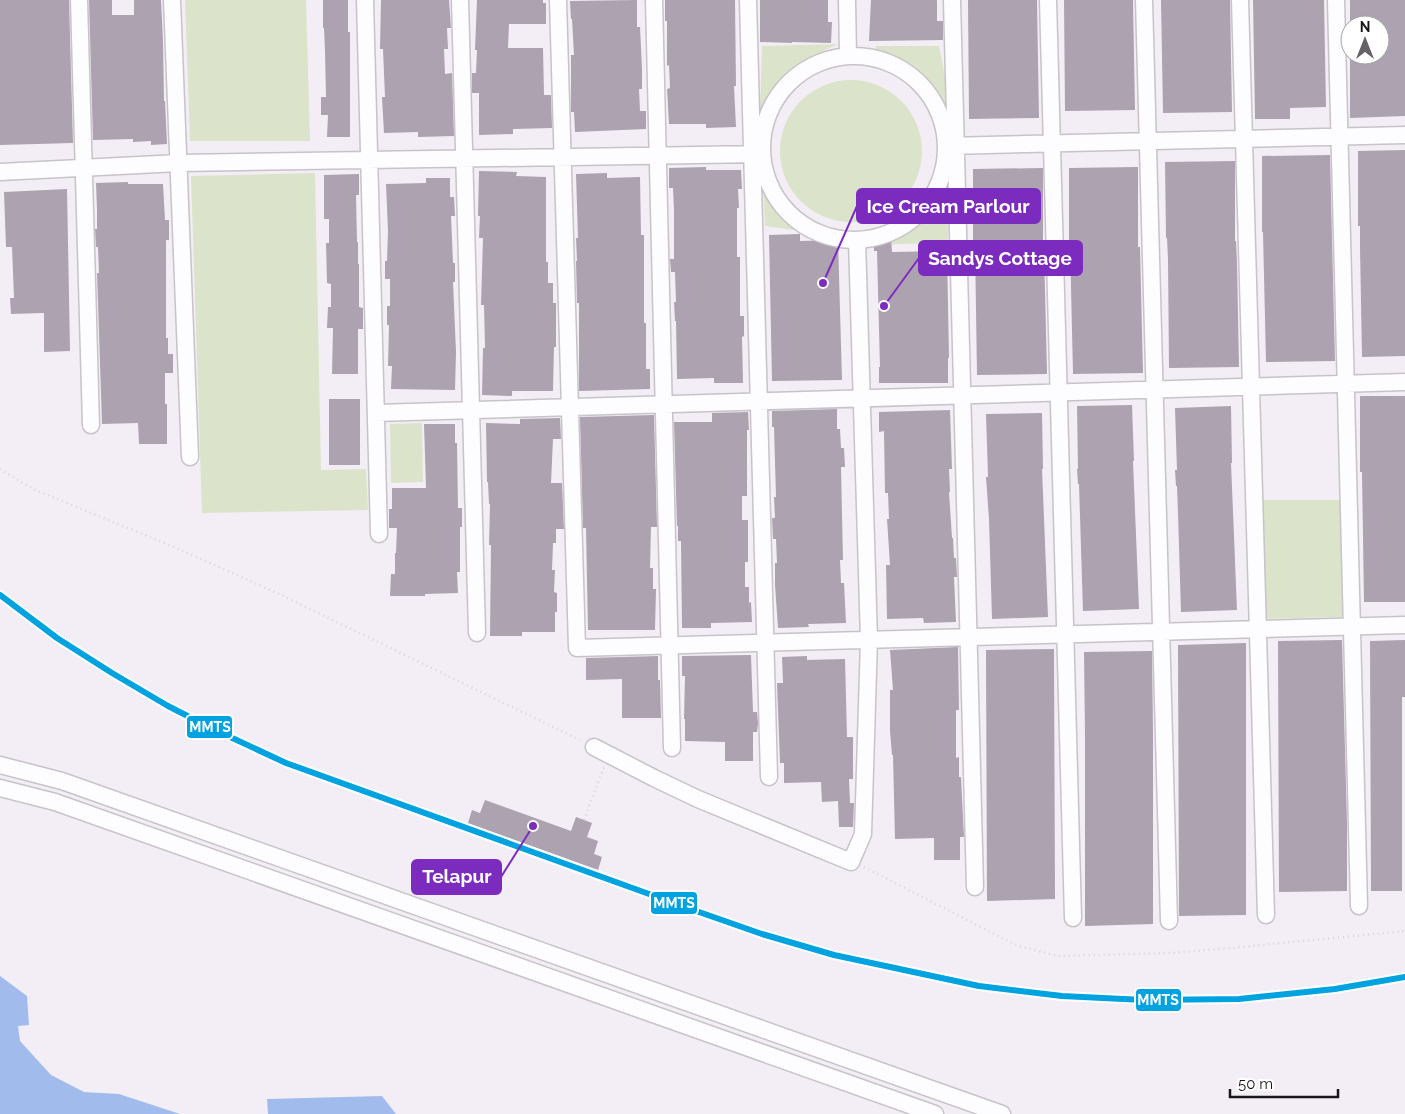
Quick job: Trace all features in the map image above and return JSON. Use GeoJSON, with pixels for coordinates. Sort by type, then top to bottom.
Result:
{"type":"FeatureCollection","features":[{"type":"Feature","properties":{"kind":"street"},"geometry":{"type":"LineString","coordinates":[[79,0],[91,425]]}},
{"type":"Feature","properties":{"kind":"street"},"geometry":{"type":"LineString","coordinates":[[172,0],[190,457]]}},
{"type":"Feature","properties":{"kind":"street"},"geometry":{"type":"LineString","coordinates":[[365,0],[379,534]]}},
{"type":"Feature","properties":{"kind":"street"},"geometry":{"type":"LineString","coordinates":[[460,0],[477,633]]}},
{"type":"Feature","properties":{"kind":"street"},"geometry":{"type":"LineString","coordinates":[[558,0],[577,648],[1405,625]]}},
{"type":"Feature","properties":{"kind":"street"},"geometry":{"type":"LineString","coordinates":[[654,0],[672,748]]}},
{"type":"Feature","properties":{"kind":"street"},"geometry":{"type":"LineString","coordinates":[[748,0],[756,154],[759,402],[769,777]]}},
{"type":"Feature","properties":{"kind":"street"},"geometry":{"type":"LineString","coordinates":[[847,0],[848,55]]}},
{"type":"Feature","properties":{"kind":"street"},"geometry":{"type":"LineString","coordinates":[[952,0],[952,146],[963,396],[975,886]]}},
{"type":"Feature","properties":{"kind":"street"},"geometry":{"type":"LineString","coordinates":[[1048,0],[1073,918]]}},
{"type":"Feature","properties":{"kind":"street"},"geometry":{"type":"LineString","coordinates":[[1144,0],[1169,921]]}},
{"type":"Feature","properties":{"kind":"street"},"geometry":{"type":"LineString","coordinates":[[1240,0],[1266,915]]}},
{"type":"Feature","properties":{"kind":"street"},"geometry":{"type":"LineString","coordinates":[[1336,0],[1359,906]]}},
{"type":"Feature","properties":{"kind":"street"},"geometry":{"type":"LineString","coordinates":[[848,55],[878,58],[905,70],[927,90],[941,116],[952,146],[943,174],[931,200],[911,221],[886,235],[857,240],[828,237],[802,225],[781,206],[767,181],[756,154],[764,124],[776,98],[795,76],[820,62],[848,55]]}},
{"type":"Feature","properties":{"kind":"street"},"geometry":{"type":"LineString","coordinates":[[952,146],[1405,135]]}},
{"type":"Feature","properties":{"kind":"street"},"geometry":{"type":"LineString","coordinates":[[0,172],[179,164],[756,154]]}},
{"type":"Feature","properties":{"kind":"street"},"geometry":{"type":"LineString","coordinates":[[594,747],[698,799],[812,844],[851,862],[863,834],[869,640],[857,240]]}},
{"type":"Feature","properties":{"kind":"street"},"geometry":{"type":"LineString","coordinates":[[376,413],[1405,382]]}},
{"type":"Feature","properties":{"kind":"street"},"geometry":{"type":"LineString","coordinates":[[0,765],[62,781],[1002,1114]]}},
{"type":"Feature","properties":{"kind":"street"},"geometry":{"type":"LineString","coordinates":[[0,788],[55,802],[935,1114]]}},
{"type":"Feature","properties":{"kind":"path"},"geometry":{"type":"LineString","coordinates":[[0,469],[33,489],[174,547],[285,596],[594,747]]}},
{"type":"Feature","properties":{"kind":"path"},"geometry":{"type":"LineString","coordinates":[[584,820],[609,754]]}},
{"type":"Feature","properties":{"kind":"path"},"geometry":{"type":"LineString","coordinates":[[851,862],[883,876],[1011,942],[1058,956],[1191,952],[1405,931]]}},
{"type":"Feature","properties":{"kind":"green space"},"geometry":{"type":"Polygon","coordinates":[[[185,0],[306,0],[310,141],[190,141],[185,0]]]}},
{"type":"Feature","properties":{"kind":"green space"},"geometry":{"type":"Polygon","coordinates":[[[838,44],[811,57],[785,75],[760,109],[762,46],[838,44]]]}},
{"type":"Feature","properties":{"kind":"green space"},"geometry":{"type":"Polygon","coordinates":[[[876,46],[939,46],[952,112],[949,114],[945,112],[932,91],[918,76],[876,51],[876,46]]]}},
{"type":"Feature","properties":{"kind":"green space"},"geometry":{"type":"Polygon","coordinates":[[[851,80],[878,86],[890,92],[901,101],[910,112],[916,124],[922,151],[916,178],[910,190],[901,201],[890,210],[878,216],[851,222],[824,216],[812,210],[801,201],[792,190],[786,178],[780,151],[786,124],[792,112],[801,101],[812,92],[824,86],[851,80]]]}},
{"type":"Feature","properties":{"kind":"green space"},"geometry":{"type":"Polygon","coordinates":[[[315,173],[321,470],[366,469],[368,510],[202,513],[191,176],[315,173]]]}},
{"type":"Feature","properties":{"kind":"green space"},"geometry":{"type":"Polygon","coordinates":[[[947,182],[948,242],[880,245],[905,234],[919,225],[928,216],[947,182]]]}},
{"type":"Feature","properties":{"kind":"green space"},"geometry":{"type":"Polygon","coordinates":[[[763,186],[770,202],[778,212],[801,231],[765,226],[763,186]]]}},
{"type":"Feature","properties":{"kind":"green space"},"geometry":{"type":"Polygon","coordinates":[[[422,423],[423,482],[391,483],[390,424],[422,423]]]}},
{"type":"Feature","properties":{"kind":"green space"},"geometry":{"type":"Polygon","coordinates":[[[1262,500],[1341,500],[1344,617],[1265,619],[1262,500]]]}},
{"type":"Feature","properties":{"kind":"water"},"geometry":{"type":"Polygon","coordinates":[[[0,976],[27,996],[29,1025],[18,1026],[20,1041],[51,1075],[84,1092],[119,1094],[180,1114],[0,1114],[0,976]]]}},
{"type":"Feature","properties":{"kind":"water"},"geometry":{"type":"Polygon","coordinates":[[[382,1096],[396,1114],[268,1114],[267,1099],[382,1096]]]}},
{"type":"Feature","properties":{"kind":"building"},"geometry":{"type":"Polygon","coordinates":[[[0,0],[69,0],[73,143],[0,145],[0,0]]]}},
{"type":"Feature","properties":{"kind":"building"},"geometry":{"type":"Polygon","coordinates":[[[89,0],[112,0],[112,15],[134,15],[134,0],[161,0],[167,144],[151,145],[151,141],[133,142],[133,139],[93,140],[89,0]]]}},
{"type":"Feature","properties":{"kind":"building"},"geometry":{"type":"Polygon","coordinates":[[[323,0],[348,0],[348,32],[350,32],[350,137],[327,137],[328,115],[321,115],[321,97],[326,97],[323,0]]]}},
{"type":"Feature","properties":{"kind":"building"},"geometry":{"type":"Polygon","coordinates":[[[381,0],[449,0],[451,28],[447,28],[448,49],[444,49],[445,74],[452,73],[454,136],[418,137],[418,132],[384,133],[382,97],[385,97],[383,49],[380,49],[381,0]]]}},
{"type":"Feature","properties":{"kind":"building"},"geometry":{"type":"Polygon","coordinates":[[[477,0],[543,0],[543,3],[546,3],[546,24],[509,24],[508,48],[543,48],[544,95],[551,95],[552,128],[513,129],[513,134],[479,135],[479,93],[472,93],[472,73],[476,73],[477,0]]]}},
{"type":"Feature","properties":{"kind":"building"},"geometry":{"type":"Polygon","coordinates":[[[637,0],[637,27],[640,27],[642,69],[642,89],[639,89],[640,111],[646,111],[646,129],[575,132],[574,112],[571,112],[571,55],[574,55],[570,1],[637,0]]]}},
{"type":"Feature","properties":{"kind":"building"},"geometry":{"type":"Polygon","coordinates":[[[665,0],[735,0],[736,86],[734,86],[736,127],[706,128],[706,124],[669,124],[667,89],[670,88],[669,65],[667,66],[665,0]]]}},
{"type":"Feature","properties":{"kind":"building"},"geometry":{"type":"Polygon","coordinates":[[[760,0],[828,0],[828,22],[832,22],[831,43],[760,42],[760,0]]]}},
{"type":"Feature","properties":{"kind":"building"},"geometry":{"type":"Polygon","coordinates":[[[871,0],[937,0],[937,21],[943,21],[943,40],[869,41],[871,0]]]}},
{"type":"Feature","properties":{"kind":"building"},"geometry":{"type":"Polygon","coordinates":[[[968,0],[1037,0],[1039,118],[969,119],[968,0]]]}},
{"type":"Feature","properties":{"kind":"building"},"geometry":{"type":"Polygon","coordinates":[[[1064,0],[1133,0],[1135,110],[1065,111],[1064,0]]]}},
{"type":"Feature","properties":{"kind":"building"},"geometry":{"type":"Polygon","coordinates":[[[1161,0],[1230,0],[1232,112],[1163,113],[1161,0]]]}},
{"type":"Feature","properties":{"kind":"building"},"geometry":{"type":"Polygon","coordinates":[[[1253,0],[1324,0],[1326,107],[1290,108],[1290,119],[1255,119],[1253,0]]]}},
{"type":"Feature","properties":{"kind":"building"},"geometry":{"type":"Polygon","coordinates":[[[1350,0],[1405,0],[1405,116],[1350,118],[1350,65],[1390,65],[1390,15],[1350,15],[1350,0]]]}},
{"type":"Feature","properties":{"kind":"building"},"geometry":{"type":"Polygon","coordinates":[[[1405,150],[1405,356],[1362,357],[1358,151],[1405,150]]]}},
{"type":"Feature","properties":{"kind":"building"},"geometry":{"type":"Polygon","coordinates":[[[1330,155],[1335,361],[1266,362],[1262,156],[1330,155]]]}},
{"type":"Feature","properties":{"kind":"building"},"geometry":{"type":"Polygon","coordinates":[[[1235,161],[1235,241],[1239,367],[1169,368],[1165,162],[1235,161]]]}},
{"type":"Feature","properties":{"kind":"building"},"geometry":{"type":"Polygon","coordinates":[[[706,167],[706,170],[741,170],[742,189],[738,189],[739,208],[737,208],[737,257],[740,257],[740,316],[744,316],[744,336],[742,337],[743,383],[714,383],[714,378],[677,379],[674,302],[676,302],[675,272],[671,272],[670,259],[674,259],[674,210],[673,188],[669,188],[669,168],[706,167]]]}},
{"type":"Feature","properties":{"kind":"building"},"geometry":{"type":"Polygon","coordinates":[[[1138,167],[1138,247],[1140,247],[1143,373],[1073,374],[1069,168],[1138,167]]]}},
{"type":"Feature","properties":{"kind":"building"},"geometry":{"type":"Polygon","coordinates":[[[1043,168],[1043,248],[1047,374],[977,375],[973,169],[1043,168]]]}},
{"type":"Feature","properties":{"kind":"building"},"geometry":{"type":"Polygon","coordinates":[[[479,171],[517,172],[516,176],[546,177],[546,262],[548,262],[548,283],[553,283],[553,303],[556,303],[553,391],[512,391],[512,396],[482,395],[483,348],[485,348],[484,305],[481,305],[483,238],[479,238],[479,171]]]}},
{"type":"Feature","properties":{"kind":"building"},"geometry":{"type":"Polygon","coordinates":[[[607,173],[607,178],[640,177],[641,235],[644,235],[646,369],[650,369],[650,389],[579,391],[576,174],[607,173]]]}},
{"type":"Feature","properties":{"kind":"building"},"geometry":{"type":"Polygon","coordinates":[[[359,174],[359,195],[356,195],[357,242],[359,307],[363,308],[363,329],[358,329],[358,374],[332,374],[333,328],[327,328],[328,307],[331,307],[331,284],[327,283],[326,243],[329,243],[329,219],[324,219],[324,175],[359,174]]]}},
{"type":"Feature","properties":{"kind":"building"},"geometry":{"type":"Polygon","coordinates":[[[426,178],[450,178],[450,197],[454,197],[455,216],[451,216],[453,263],[455,263],[455,282],[453,282],[456,352],[455,390],[391,389],[392,366],[388,366],[389,325],[387,325],[387,306],[390,306],[390,279],[385,279],[388,231],[386,184],[426,183],[426,178]]]}},
{"type":"Feature","properties":{"kind":"building"},"geometry":{"type":"Polygon","coordinates":[[[128,182],[128,184],[163,184],[165,220],[169,220],[169,240],[166,240],[166,338],[168,338],[168,354],[173,354],[173,373],[165,373],[167,444],[139,444],[138,423],[102,424],[97,273],[99,273],[95,229],[97,229],[96,183],[128,182]]]}},
{"type":"Feature","properties":{"kind":"building"},"geometry":{"type":"Polygon","coordinates":[[[67,189],[70,351],[44,352],[44,313],[11,314],[10,298],[14,298],[12,247],[6,247],[4,192],[67,189]]]}},
{"type":"Feature","properties":{"kind":"building"},"geometry":{"type":"Polygon","coordinates":[[[800,234],[800,241],[838,240],[842,380],[772,381],[769,235],[800,234]]]}},
{"type":"Feature","properties":{"kind":"building"},"geometry":{"type":"Polygon","coordinates":[[[891,238],[892,252],[947,251],[948,383],[879,383],[877,251],[874,251],[874,239],[891,238]]]}},
{"type":"Feature","properties":{"kind":"building"},"geometry":{"type":"Polygon","coordinates":[[[1360,396],[1405,396],[1405,602],[1364,602],[1360,396]]]}},
{"type":"Feature","properties":{"kind":"building"},"geometry":{"type":"Polygon","coordinates":[[[329,399],[360,399],[360,465],[329,465],[329,399]]]}},
{"type":"Feature","properties":{"kind":"building"},"geometry":{"type":"Polygon","coordinates":[[[1132,405],[1139,609],[1083,611],[1077,469],[1077,406],[1132,405]]]}},
{"type":"Feature","properties":{"kind":"building"},"geometry":{"type":"Polygon","coordinates":[[[1231,406],[1231,463],[1237,610],[1181,612],[1175,470],[1177,470],[1175,408],[1231,406]]]}},
{"type":"Feature","properties":{"kind":"building"},"geometry":{"type":"Polygon","coordinates":[[[837,409],[837,429],[840,429],[841,448],[844,448],[845,467],[841,467],[843,560],[840,560],[841,583],[844,583],[846,623],[808,624],[809,627],[778,628],[775,585],[775,563],[777,563],[776,539],[773,539],[772,518],[775,518],[774,497],[776,497],[772,411],[837,409]]]}},
{"type":"Feature","properties":{"kind":"building"},"geometry":{"type":"Polygon","coordinates":[[[950,410],[952,469],[949,469],[949,492],[954,558],[956,558],[957,577],[954,577],[956,622],[924,623],[923,618],[887,619],[886,565],[890,565],[887,519],[889,519],[888,493],[885,493],[884,431],[879,432],[879,412],[950,410]]]}},
{"type":"Feature","properties":{"kind":"building"},"geometry":{"type":"Polygon","coordinates":[[[748,412],[747,496],[742,496],[742,520],[748,520],[748,562],[745,562],[745,587],[749,587],[752,622],[711,623],[711,628],[682,628],[681,541],[678,541],[677,526],[674,422],[712,422],[712,413],[748,412]]]}},
{"type":"Feature","properties":{"kind":"building"},"geometry":{"type":"Polygon","coordinates":[[[1042,413],[1042,469],[1048,617],[992,619],[986,477],[988,477],[986,414],[1042,413]]]}},
{"type":"Feature","properties":{"kind":"building"},"geometry":{"type":"Polygon","coordinates":[[[654,415],[657,527],[651,527],[650,568],[653,568],[653,589],[656,589],[655,630],[588,630],[586,528],[583,528],[580,417],[654,415]]]}},
{"type":"Feature","properties":{"kind":"building"},"geometry":{"type":"Polygon","coordinates":[[[560,418],[561,439],[553,439],[551,483],[562,483],[564,529],[556,529],[556,543],[553,543],[552,570],[555,570],[554,592],[557,593],[555,632],[522,632],[522,636],[490,636],[491,545],[489,545],[490,504],[487,482],[486,423],[520,424],[520,419],[560,418]]]}},
{"type":"Feature","properties":{"kind":"building"},"geometry":{"type":"Polygon","coordinates":[[[424,424],[455,424],[458,508],[462,508],[460,572],[457,572],[458,593],[425,594],[425,596],[390,596],[391,574],[395,574],[397,528],[389,528],[389,509],[392,509],[392,488],[426,488],[424,424]]]}},
{"type":"Feature","properties":{"kind":"building"},"geometry":{"type":"Polygon","coordinates":[[[1342,640],[1347,891],[1279,892],[1278,641],[1342,640]]]}},
{"type":"Feature","properties":{"kind":"building"},"geometry":{"type":"Polygon","coordinates":[[[1405,640],[1405,697],[1402,697],[1402,891],[1371,891],[1370,641],[1405,640]]]}},
{"type":"Feature","properties":{"kind":"building"},"geometry":{"type":"Polygon","coordinates":[[[1246,643],[1246,915],[1179,916],[1178,645],[1246,643]]]}},
{"type":"Feature","properties":{"kind":"building"},"geometry":{"type":"Polygon","coordinates":[[[958,647],[959,710],[956,710],[956,758],[959,757],[964,837],[960,837],[960,860],[934,860],[934,838],[895,839],[893,755],[890,731],[890,690],[893,690],[890,650],[958,647]]]}},
{"type":"Feature","properties":{"kind":"building"},"geometry":{"type":"Polygon","coordinates":[[[1054,649],[1055,899],[987,901],[986,650],[1054,649]]]}},
{"type":"Feature","properties":{"kind":"building"},"geometry":{"type":"Polygon","coordinates":[[[1152,651],[1153,924],[1085,926],[1084,652],[1152,651]]]}},
{"type":"Feature","properties":{"kind":"building"},"geometry":{"type":"Polygon","coordinates":[[[751,655],[753,712],[757,712],[758,723],[757,732],[753,732],[753,761],[725,761],[725,742],[685,741],[685,676],[682,676],[682,656],[751,655]]]}},
{"type":"Feature","properties":{"kind":"building"},"geometry":{"type":"Polygon","coordinates":[[[658,656],[661,718],[622,718],[622,679],[586,680],[586,658],[658,656]]]}},
{"type":"Feature","properties":{"kind":"building"},"geometry":{"type":"Polygon","coordinates":[[[807,656],[807,660],[845,659],[847,737],[853,737],[853,779],[849,779],[850,803],[854,803],[853,827],[839,827],[838,801],[822,802],[821,782],[784,783],[784,763],[780,763],[777,683],[783,683],[782,657],[807,656]]]}},
{"type":"Feature","properties":{"kind":"building"},"geometry":{"type":"Polygon","coordinates":[[[485,800],[571,831],[576,817],[592,823],[587,837],[598,841],[594,854],[602,857],[598,870],[468,823],[472,810],[480,813],[485,800]]]}},
{"type":"Feature","properties":{"kind":"transit line","name":"MMTS"},"geometry":{"type":"LineString","coordinates":[[0,595],[57,638],[168,706],[286,763],[699,912],[762,934],[834,955],[979,986],[1062,996],[1144,1000],[1239,999],[1335,989],[1405,977]]}},
{"type":"Feature","properties":{"kind":"place","name":"Ice Cream Parlour"},"geometry":{"type":"Point","coordinates":[823,283]}},
{"type":"Feature","properties":{"kind":"place","name":"Sandys Cottage"},"geometry":{"type":"Point","coordinates":[884,306]}},
{"type":"Feature","properties":{"kind":"place","name":"Telapur"},"geometry":{"type":"Point","coordinates":[533,826]}}]}
